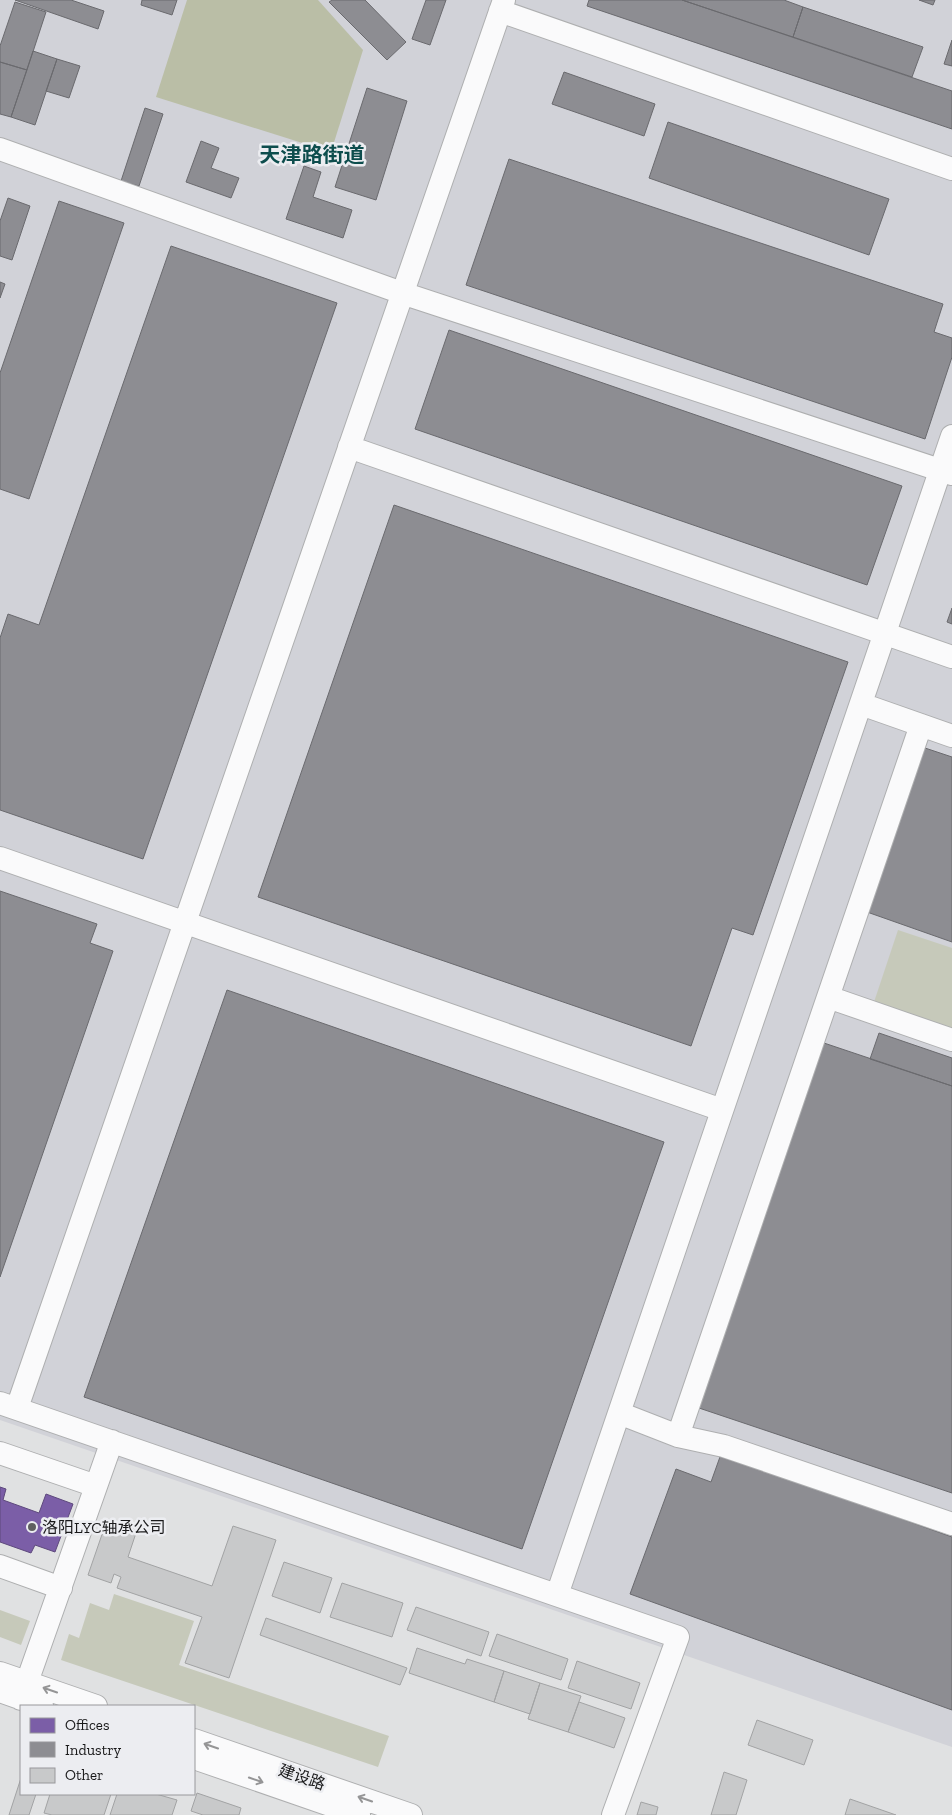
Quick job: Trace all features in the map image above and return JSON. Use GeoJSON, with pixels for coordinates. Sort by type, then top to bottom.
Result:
{"type":"FeatureCollection","features":[{"type":"Feature","properties":{"kind":"street"},"geometry":{"type":"LineString","coordinates":[[613,1815],[678,1637],[8,1406],[185,922],[502,5],[952,169]]}},
{"type":"Feature","properties":{"kind":"street"},"geometry":{"type":"LineString","coordinates":[[0,149],[402,294],[946,472]]}},
{"type":"Feature","properties":{"kind":"street"},"geometry":{"type":"LineString","coordinates":[[557,1595],[885,633],[946,472],[952,436]]}},
{"type":"Feature","properties":{"kind":"street"},"geometry":{"type":"LineString","coordinates":[[349,446],[952,657]]}},
{"type":"Feature","properties":{"kind":"street"},"geometry":{"type":"LineString","coordinates":[[861,704],[952,736]]}},
{"type":"Feature","properties":{"kind":"street"},"geometry":{"type":"LineString","coordinates":[[678,1436],[921,725]]}},
{"type":"Feature","properties":{"kind":"street"},"geometry":{"type":"LineString","coordinates":[[0,858],[722,1110]]}},
{"type":"Feature","properties":{"kind":"street"},"geometry":{"type":"LineString","coordinates":[[828,997],[952,1040]]}},
{"type":"Feature","properties":{"kind":"street"},"geometry":{"type":"LineString","coordinates":[[619,1413],[678,1436],[724,1446],[952,1524]]}},
{"type":"Feature","properties":{"kind":"street"},"geometry":{"type":"LineString","coordinates":[[16,1691],[61,1588],[112,1441]]}},
{"type":"Feature","properties":{"kind":"street"},"geometry":{"type":"LineString","coordinates":[[0,1453],[96,1486]]}},
{"type":"Feature","properties":{"kind":"street"},"geometry":{"type":"LineString","coordinates":[[0,1566],[61,1588]]}},
{"type":"Feature","properties":{"kind":"street"},"geometry":{"type":"LineString","coordinates":[[0,1673],[16,1691],[40,1705]]}},
{"type":"Feature","properties":{"kind":"street"},"geometry":{"type":"LineString","coordinates":[[16,1691],[91,1705]]}},
{"type":"Feature","properties":{"kind":"street","name":"建设路"},"geometry":{"type":"LineString","coordinates":[[195,1740],[411,1815]]}},
{"type":"Feature","properties":{"kind":"street","name":"建设路"},"geometry":{"type":"LineString","coordinates":[[195,1758],[359,1815]]}},
{"type":"Feature","properties":{"kind":"shaded area"},"geometry":{"type":"Polygon","coordinates":[[[0,0],[952,0],[952,1747],[0,1420],[0,0]]]}},
{"type":"Feature","properties":{"kind":"green space"},"geometry":{"type":"Polygon","coordinates":[[[187,0],[318,0],[363,50],[331,152],[156,97],[187,0]]]}},
{"type":"Feature","properties":{"kind":"green space"},"geometry":{"type":"Polygon","coordinates":[[[898,930],[952,948],[952,1031],[873,1005],[898,930]]]}},
{"type":"Feature","properties":{"kind":"green space"},"geometry":{"type":"Polygon","coordinates":[[[114,1594],[194,1621],[179,1665],[389,1736],[378,1767],[61,1660],[69,1634],[79,1638],[90,1603],[109,1610],[114,1594]]]}},
{"type":"Feature","properties":{"kind":"green space"},"geometry":{"type":"Polygon","coordinates":[[[0,1610],[30,1621],[21,1645],[0,1637],[0,1610]]]}},
{"type":"Feature","properties":{"kind":"building: Offices","name":"洛阳LYC轴承公司"},"geometry":{"type":"Polygon","coordinates":[[[0,1487],[6,1489],[3,1500],[39,1513],[46,1494],[73,1504],[55,1552],[35,1545],[31,1553],[0,1542],[0,1487]]]}},
{"type":"Feature","properties":{"kind":"building: Industry"},"geometry":{"type":"Polygon","coordinates":[[[15,0],[71,0],[104,11],[98,29],[15,0]]]}},
{"type":"Feature","properties":{"kind":"building: Industry"},"geometry":{"type":"Polygon","coordinates":[[[142,0],[177,0],[172,15],[141,5],[142,0]]]}},
{"type":"Feature","properties":{"kind":"building: Industry"},"geometry":{"type":"Polygon","coordinates":[[[332,0],[365,0],[406,42],[387,60],[329,2],[332,0]]]}},
{"type":"Feature","properties":{"kind":"building: Industry"},"geometry":{"type":"Polygon","coordinates":[[[426,0],[446,0],[430,45],[412,39],[426,0]]]}},
{"type":"Feature","properties":{"kind":"building: Industry"},"geometry":{"type":"Polygon","coordinates":[[[589,0],[682,0],[952,91],[952,129],[587,6],[589,0]]]}},
{"type":"Feature","properties":{"kind":"building: Industry"},"geometry":{"type":"Polygon","coordinates":[[[682,0],[784,0],[803,7],[793,37],[682,0]]]}},
{"type":"Feature","properties":{"kind":"building: Industry"},"geometry":{"type":"Polygon","coordinates":[[[919,0],[935,0],[933,5],[919,0]]]}},
{"type":"Feature","properties":{"kind":"building: Industry"},"geometry":{"type":"Polygon","coordinates":[[[15,2],[46,12],[27,70],[0,62],[0,46],[15,2]]]}},
{"type":"Feature","properties":{"kind":"building: Industry"},"geometry":{"type":"Polygon","coordinates":[[[803,7],[923,47],[912,77],[793,37],[803,7]]]}},
{"type":"Feature","properties":{"kind":"building: Industry"},"geometry":{"type":"Polygon","coordinates":[[[952,40],[952,66],[944,64],[952,40]]]}},
{"type":"Feature","properties":{"kind":"building: Industry"},"geometry":{"type":"Polygon","coordinates":[[[33,51],[57,59],[35,125],[11,117],[33,51]]]}},
{"type":"Feature","properties":{"kind":"building: Industry"},"geometry":{"type":"Polygon","coordinates":[[[57,59],[80,66],[69,98],[46,91],[57,59]]]}},
{"type":"Feature","properties":{"kind":"building: Industry"},"geometry":{"type":"Polygon","coordinates":[[[0,62],[27,70],[11,117],[0,114],[0,62]]]}},
{"type":"Feature","properties":{"kind":"building: Industry"},"geometry":{"type":"Polygon","coordinates":[[[564,72],[655,104],[644,136],[552,104],[564,72]]]}},
{"type":"Feature","properties":{"kind":"building: Industry"},"geometry":{"type":"Polygon","coordinates":[[[367,88],[407,101],[376,200],[335,187],[367,88]]]}},
{"type":"Feature","properties":{"kind":"building: Industry"},"geometry":{"type":"Polygon","coordinates":[[[145,108],[163,114],[139,186],[121,181],[145,108]]]}},
{"type":"Feature","properties":{"kind":"building: Industry"},"geometry":{"type":"Polygon","coordinates":[[[668,122],[889,199],[869,255],[649,178],[668,122]]]}},
{"type":"Feature","properties":{"kind":"building: Industry"},"geometry":{"type":"Polygon","coordinates":[[[201,141],[219,148],[211,168],[239,178],[231,198],[186,182],[201,141]]]}},
{"type":"Feature","properties":{"kind":"building: Industry"},"geometry":{"type":"Polygon","coordinates":[[[509,159],[943,304],[934,332],[952,338],[952,357],[925,439],[466,285],[509,159]]]}},
{"type":"Feature","properties":{"kind":"building: Industry"},"geometry":{"type":"Polygon","coordinates":[[[304,166],[321,172],[313,197],[352,210],[343,238],[286,219],[304,166]]]}},
{"type":"Feature","properties":{"kind":"building: Industry"},"geometry":{"type":"Polygon","coordinates":[[[8,198],[30,206],[12,260],[0,256],[0,221],[8,198]]]}},
{"type":"Feature","properties":{"kind":"building: Industry"},"geometry":{"type":"Polygon","coordinates":[[[59,201],[124,223],[29,499],[0,489],[0,373],[59,201]]]}},
{"type":"Feature","properties":{"kind":"building: Industry"},"geometry":{"type":"Polygon","coordinates":[[[171,246],[337,303],[143,859],[0,810],[0,638],[8,614],[39,625],[171,246]]]}},
{"type":"Feature","properties":{"kind":"building: Industry"},"geometry":{"type":"Polygon","coordinates":[[[0,282],[5,284],[0,298],[0,282]]]}},
{"type":"Feature","properties":{"kind":"building: Industry"},"geometry":{"type":"Polygon","coordinates":[[[449,330],[902,486],[867,585],[415,429],[449,330]]]}},
{"type":"Feature","properties":{"kind":"building: Industry"},"geometry":{"type":"Polygon","coordinates":[[[394,505],[848,662],[753,935],[732,928],[691,1046],[258,897],[394,505]]]}},
{"type":"Feature","properties":{"kind":"building: Industry"},"geometry":{"type":"Polygon","coordinates":[[[952,608],[952,624],[947,622],[952,608]]]}},
{"type":"Feature","properties":{"kind":"building: Industry"},"geometry":{"type":"Polygon","coordinates":[[[925,748],[952,757],[952,942],[867,912],[925,748]]]}},
{"type":"Feature","properties":{"kind":"building: Industry"},"geometry":{"type":"Polygon","coordinates":[[[0,891],[97,924],[90,943],[113,951],[0,1277],[0,891]]]}},
{"type":"Feature","properties":{"kind":"building: Industry"},"geometry":{"type":"Polygon","coordinates":[[[227,990],[664,1142],[522,1549],[84,1397],[227,990]]]}},
{"type":"Feature","properties":{"kind":"building: Industry"},"geometry":{"type":"Polygon","coordinates":[[[879,1033],[952,1058],[952,1086],[870,1059],[879,1033]]]}},
{"type":"Feature","properties":{"kind":"building: Industry"},"geometry":{"type":"Polygon","coordinates":[[[818,1041],[952,1086],[952,1493],[693,1406],[818,1041]]]}},
{"type":"Feature","properties":{"kind":"building: Industry"},"geometry":{"type":"Polygon","coordinates":[[[721,1454],[952,1537],[952,1710],[630,1594],[676,1469],[711,1482],[721,1454]]]}},
{"type":"Feature","properties":{"kind":"building: Other"},"geometry":{"type":"Polygon","coordinates":[[[107,1520],[137,1530],[128,1557],[212,1586],[233,1526],[276,1540],[229,1678],[185,1663],[202,1617],[117,1588],[121,1577],[114,1574],[111,1583],[88,1575],[107,1520]]]}},
{"type":"Feature","properties":{"kind":"building: Other"},"geometry":{"type":"Polygon","coordinates":[[[284,1562],[332,1578],[320,1613],[272,1596],[284,1562]]]}},
{"type":"Feature","properties":{"kind":"building: Other"},"geometry":{"type":"Polygon","coordinates":[[[342,1583],[403,1603],[392,1637],[330,1617],[342,1583]]]}},
{"type":"Feature","properties":{"kind":"building: Other"},"geometry":{"type":"Polygon","coordinates":[[[416,1607],[489,1632],[481,1656],[407,1630],[416,1607]]]}},
{"type":"Feature","properties":{"kind":"building: Other"},"geometry":{"type":"Polygon","coordinates":[[[266,1618],[407,1668],[400,1685],[260,1635],[266,1618]]]}},
{"type":"Feature","properties":{"kind":"building: Other"},"geometry":{"type":"Polygon","coordinates":[[[497,1634],[568,1659],[561,1680],[489,1656],[497,1634]]]}},
{"type":"Feature","properties":{"kind":"building: Other"},"geometry":{"type":"Polygon","coordinates":[[[417,1648],[465,1664],[467,1659],[504,1671],[494,1702],[409,1673],[417,1648]]]}},
{"type":"Feature","properties":{"kind":"building: Other"},"geometry":{"type":"Polygon","coordinates":[[[577,1661],[640,1683],[631,1709],[568,1688],[577,1661]]]}},
{"type":"Feature","properties":{"kind":"building: Other"},"geometry":{"type":"Polygon","coordinates":[[[504,1671],[540,1683],[530,1714],[494,1702],[504,1671]]]}},
{"type":"Feature","properties":{"kind":"building: Other"},"geometry":{"type":"Polygon","coordinates":[[[540,1683],[581,1696],[568,1732],[528,1719],[540,1683]]]}},
{"type":"Feature","properties":{"kind":"building: Other"},"geometry":{"type":"Polygon","coordinates":[[[579,1702],[625,1718],[614,1748],[568,1732],[579,1702]]]}},
{"type":"Feature","properties":{"kind":"building: Other"},"geometry":{"type":"Polygon","coordinates":[[[757,1720],[813,1740],[804,1765],[748,1745],[757,1720]]]}},
{"type":"Feature","properties":{"kind":"building: Other"},"geometry":{"type":"Polygon","coordinates":[[[724,1772],[747,1780],[736,1815],[711,1815],[724,1772]]]}},
{"type":"Feature","properties":{"kind":"building: Other"},"geometry":{"type":"Polygon","coordinates":[[[20,1781],[20,1795],[36,1795],[29,1815],[9,1815],[20,1781]]]}},
{"type":"Feature","properties":{"kind":"building: Other"},"geometry":{"type":"Polygon","coordinates":[[[197,1793],[241,1808],[239,1815],[203,1815],[191,1811],[197,1793]]]}},
{"type":"Feature","properties":{"kind":"building: Other"},"geometry":{"type":"Polygon","coordinates":[[[50,1795],[111,1795],[104,1815],[52,1815],[44,1813],[50,1795]]]}},
{"type":"Feature","properties":{"kind":"building: Other"},"geometry":{"type":"Polygon","coordinates":[[[117,1795],[160,1795],[177,1800],[172,1815],[110,1815],[117,1795]]]}},
{"type":"Feature","properties":{"kind":"building: Other"},"geometry":{"type":"Polygon","coordinates":[[[850,1799],[896,1815],[845,1815],[850,1799]]]}},
{"type":"Feature","properties":{"kind":"building: Other"},"geometry":{"type":"Polygon","coordinates":[[[641,1802],[658,1807],[656,1815],[637,1815],[641,1802]]]}},
{"type":"Feature","properties":{"kind":"place","name":"洛阳LYC轴承公司"},"geometry":{"type":"Point","coordinates":[32,1527]}},
{"type":"Feature","properties":{"kind":"district","name":"天津路街道"},"geometry":{"type":"Point","coordinates":[312,154]}}]}
